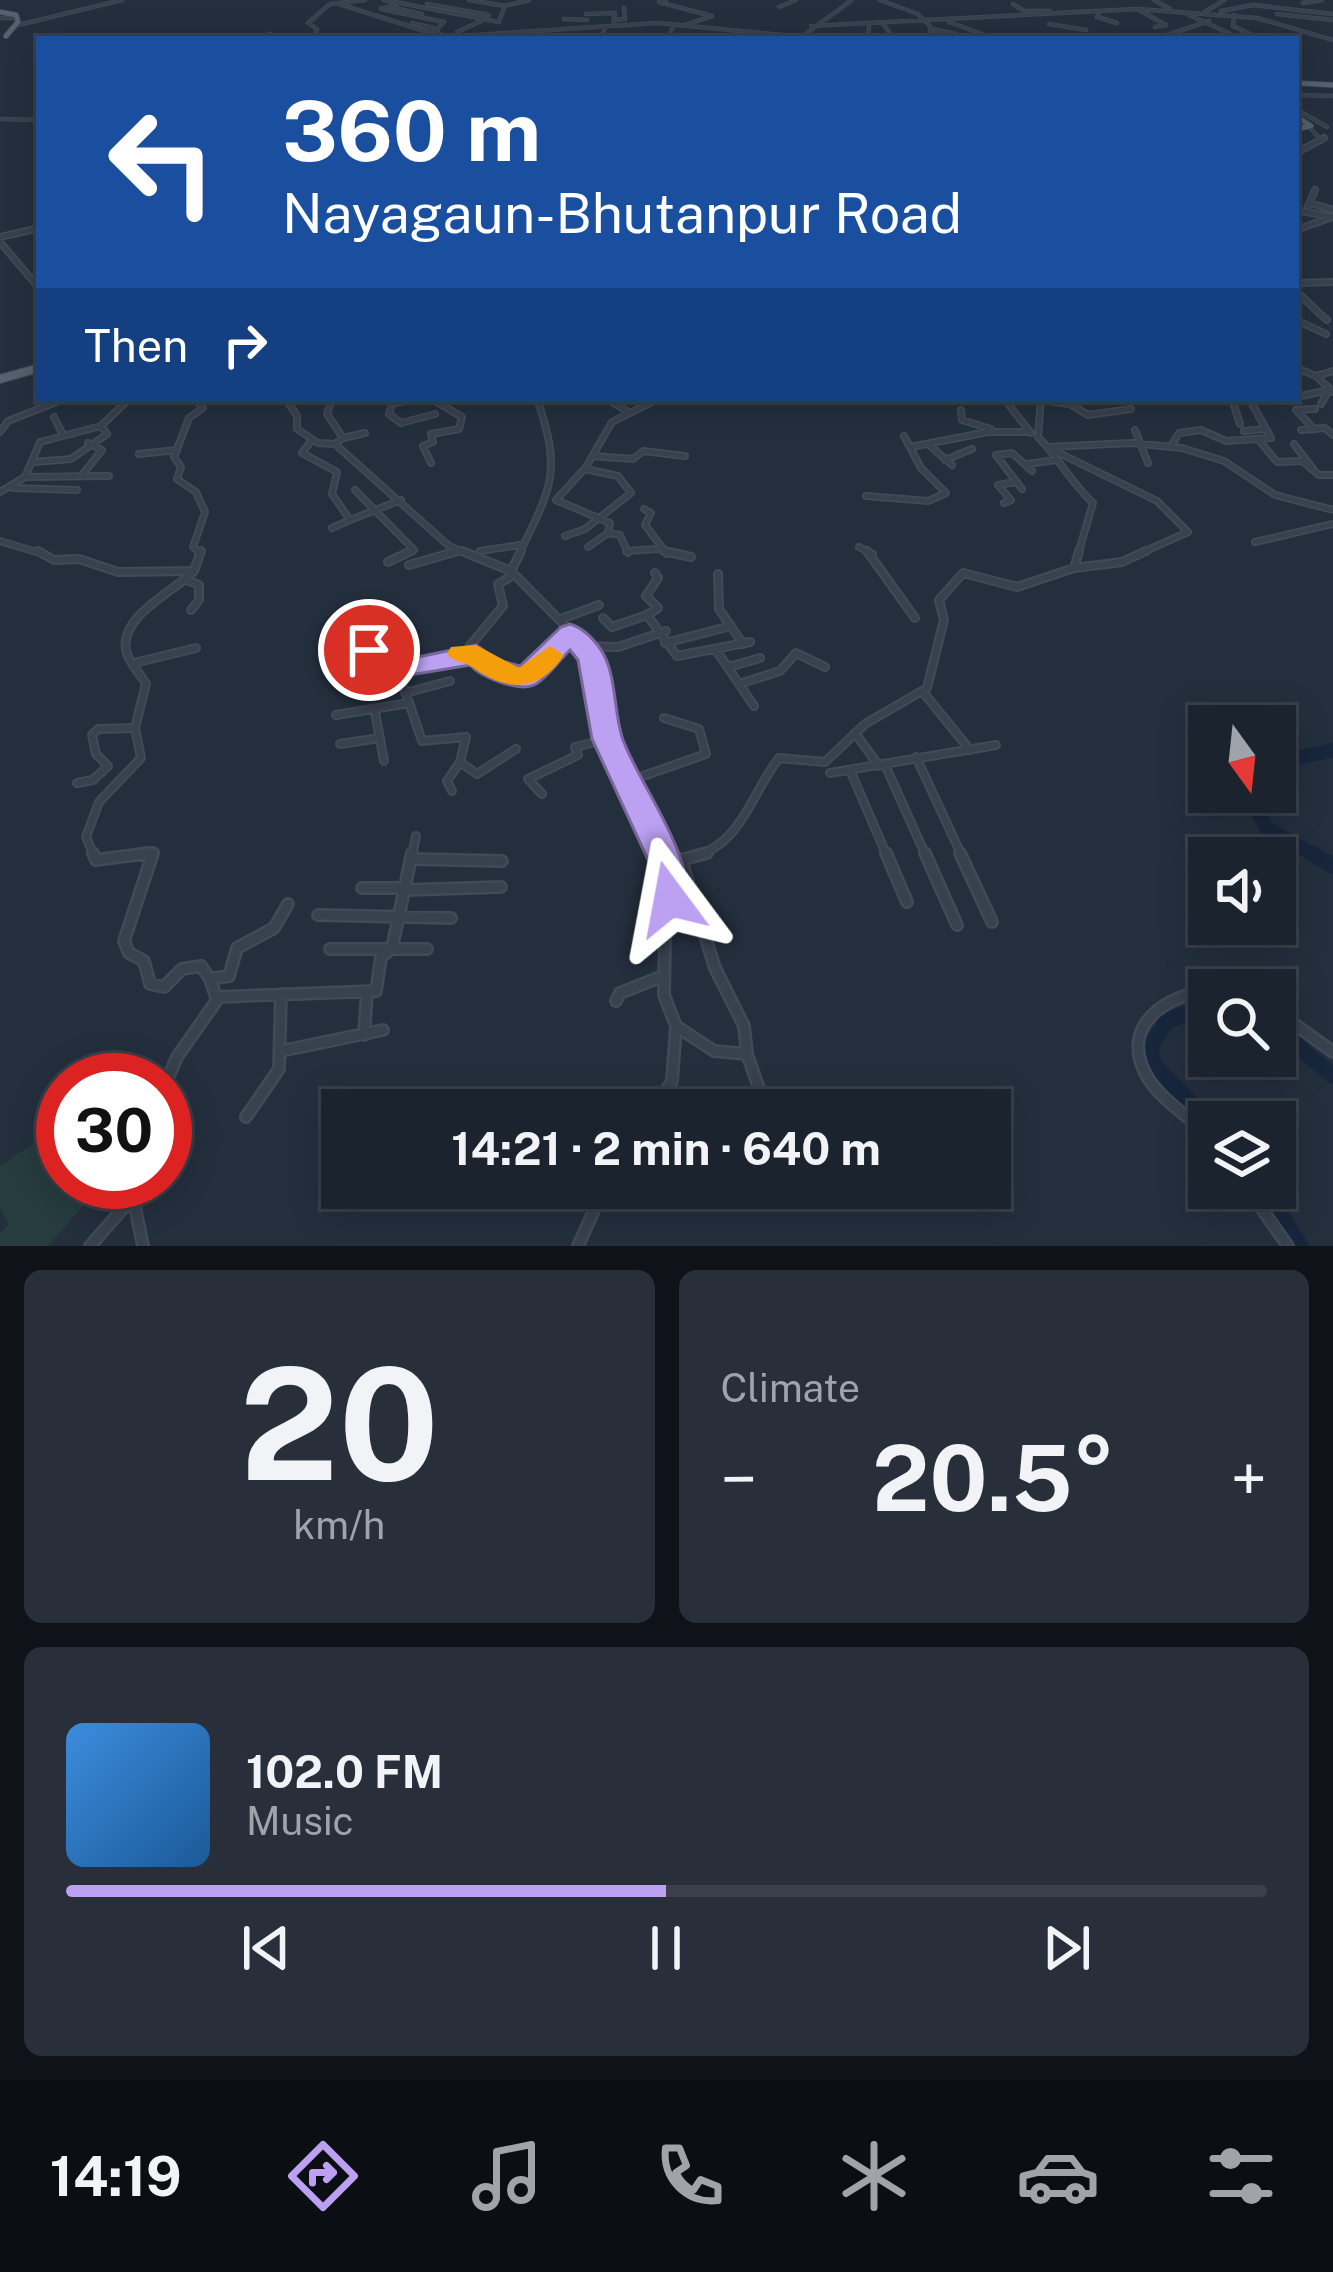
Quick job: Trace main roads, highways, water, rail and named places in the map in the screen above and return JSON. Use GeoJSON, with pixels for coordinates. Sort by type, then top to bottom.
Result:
{"type":"FeatureCollection","features":[{"type":"Feature","properties":{"kind":"main road"},"geometry":{"type":"LineString","coordinates":[[0,15],[16,22],[3,37]]}},
{"type":"Feature","properties":{"kind":"main road"},"geometry":{"type":"LineString","coordinates":[[1299,83],[1333,85]]}},
{"type":"Feature","properties":{"kind":"main road"},"geometry":{"type":"LineString","coordinates":[[0,379],[36,369]]}},
{"type":"Feature","properties":{"kind":"waterway"},"geometry":{"type":"LineString","coordinates":[[877,0],[906,11]]}},
{"type":"Feature","properties":{"kind":"waterway"},"geometry":{"type":"LineString","coordinates":[[1296,758],[1333,750]]}},
{"type":"Feature","properties":{"kind":"waterway"},"geometry":{"type":"LineString","coordinates":[[1258,813],[1267,828],[1316,856]]}},
{"type":"Feature","properties":{"kind":"waterway"},"geometry":{"type":"LineString","coordinates":[[1311,853],[1333,866]]}},
{"type":"Feature","properties":{"kind":"waterway"},"geometry":{"type":"LineString","coordinates":[[1188,1013],[1167,1021],[1150,1047],[1154,1066],[1190,1101]]}},
{"type":"Feature","properties":{"kind":"waterway"},"geometry":{"type":"LineString","coordinates":[[1296,1045],[1333,1076]]}},
{"type":"Feature","properties":{"kind":"waterway"},"geometry":{"type":"LineString","coordinates":[[1276,1209],[1301,1246]]}}]}
